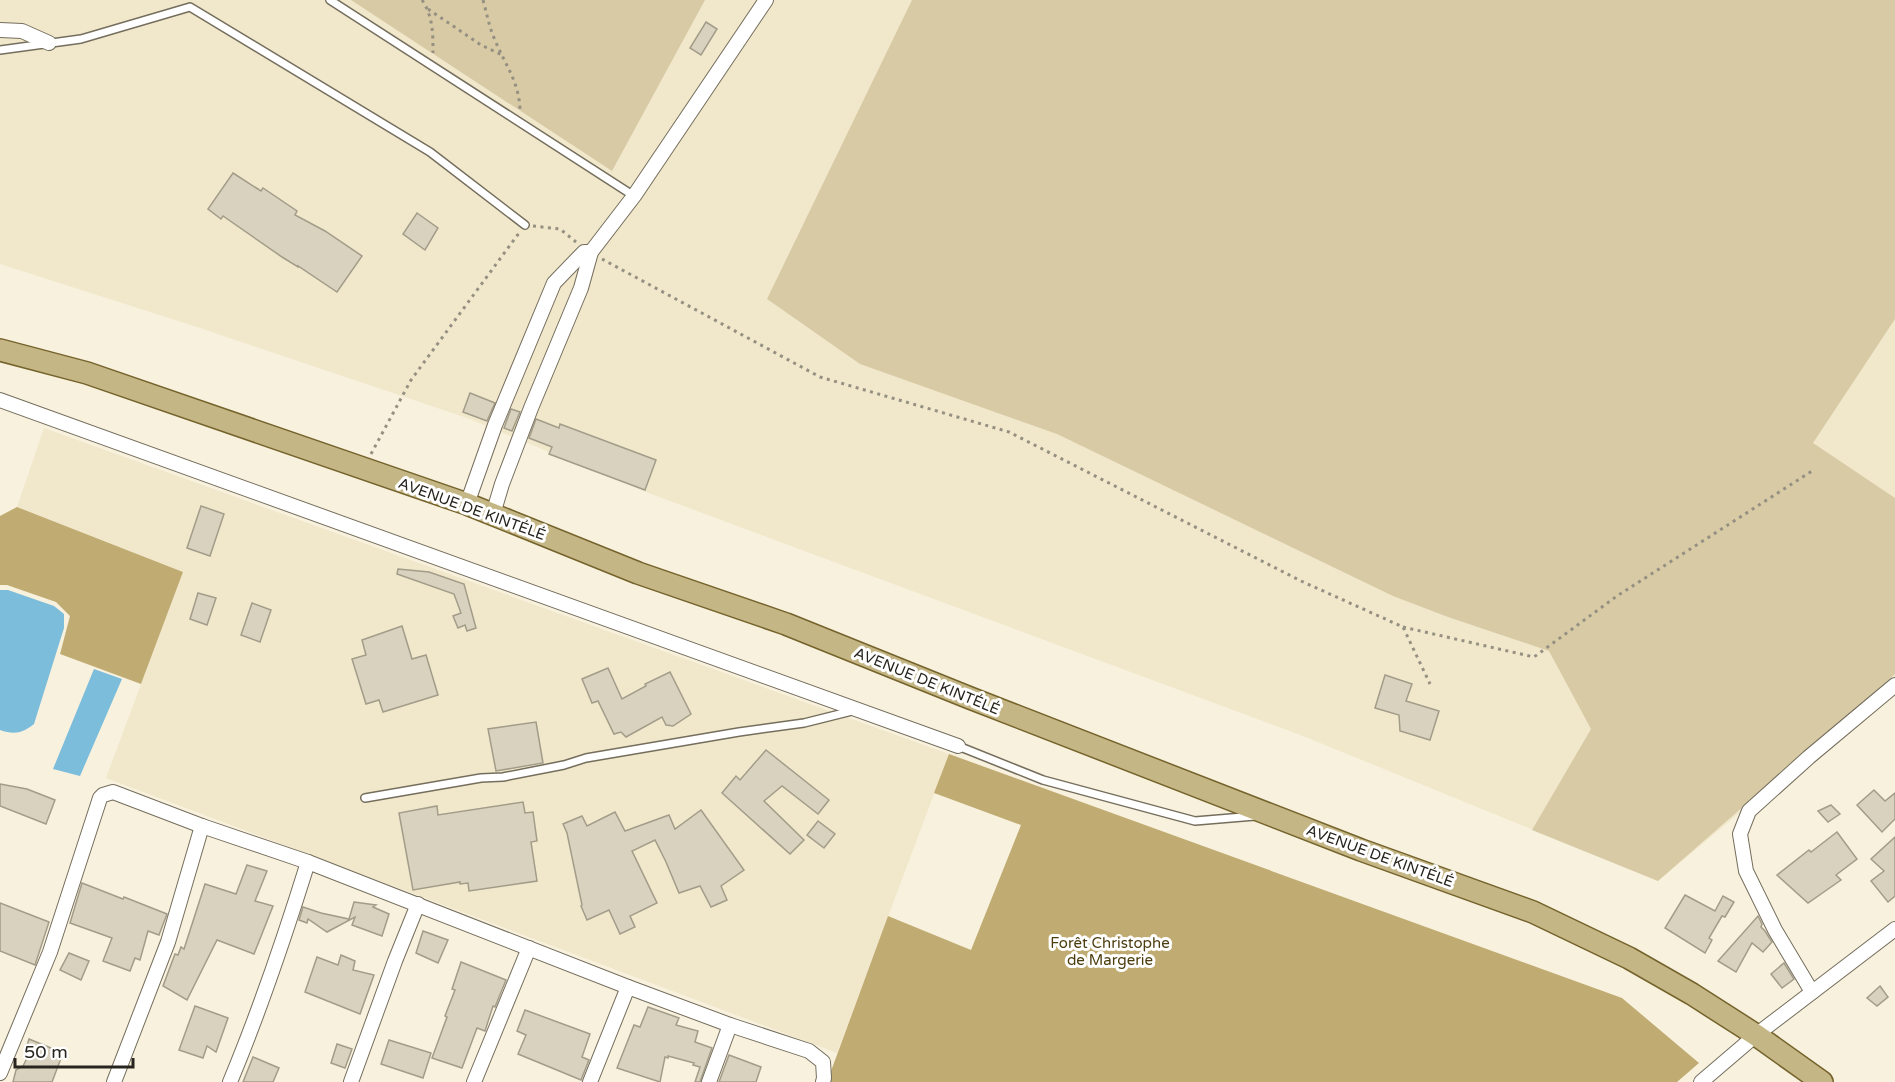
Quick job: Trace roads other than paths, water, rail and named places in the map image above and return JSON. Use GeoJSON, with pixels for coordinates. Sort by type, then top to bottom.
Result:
{"type":"FeatureCollection","features":[{"type":"Feature","properties":{"kind":"main road","name":"AVENUE DE KINTÉLÉ"},"geometry":{"type":"LineString","coordinates":[[0,350],[87,374],[467,504],[638,573],[786,624],[1270,815],[1533,912],[1629,958],[1692,994],[1756,1035],[1822,1082]]}},
{"type":"Feature","properties":{"kind":"street"},"geometry":{"type":"LineString","coordinates":[[493,514],[531,408],[581,288],[591,252],[634,196],[766,0]]}},
{"type":"Feature","properties":{"kind":"street"},"geometry":{"type":"LineString","coordinates":[[0,30],[22,31],[49,43]]}},
{"type":"Feature","properties":{"kind":"street"},"geometry":{"type":"LineString","coordinates":[[467,504],[495,425],[554,283],[584,252],[591,252]]}},
{"type":"Feature","properties":{"kind":"street"},"geometry":{"type":"LineString","coordinates":[[0,400],[958,746]]}},
{"type":"Feature","properties":{"kind":"street"},"geometry":{"type":"LineString","coordinates":[[445,497],[463,491],[476,482]]}},
{"type":"Feature","properties":{"kind":"street"},"geometry":{"type":"LineString","coordinates":[[500,490],[504,505],[514,523]]}},
{"type":"Feature","properties":{"kind":"street"},"geometry":{"type":"LineString","coordinates":[[1812,992],[1775,930],[1746,872],[1740,834],[1749,811],[1895,685]]}},
{"type":"Feature","properties":{"kind":"street"},"geometry":{"type":"LineString","coordinates":[[0,1073],[50,952],[100,798],[113,792],[202,826],[308,862],[730,1025],[809,1051],[823,1062],[823,1082]]}},
{"type":"Feature","properties":{"kind":"street"},"geometry":{"type":"LineString","coordinates":[[114,1082],[168,942],[202,826]]}},
{"type":"Feature","properties":{"kind":"street"},"geometry":{"type":"LineString","coordinates":[[230,1082],[288,926],[308,862]]}},
{"type":"Feature","properties":{"kind":"street"},"geometry":{"type":"LineString","coordinates":[[351,1082],[418,904]]}},
{"type":"Feature","properties":{"kind":"street"},"geometry":{"type":"LineString","coordinates":[[1701,1082],[1756,1035],[1895,929]]}},
{"type":"Feature","properties":{"kind":"street"},"geometry":{"type":"LineString","coordinates":[[474,1082],[530,948]]}},
{"type":"Feature","properties":{"kind":"street"},"geometry":{"type":"LineString","coordinates":[[590,1082],[628,987]]}},
{"type":"Feature","properties":{"kind":"street"},"geometry":{"type":"LineString","coordinates":[[710,1082],[730,1025]]}},
{"type":"Feature","properties":{"kind":"lane"},"geometry":{"type":"LineString","coordinates":[[330,0],[634,196]]}},
{"type":"Feature","properties":{"kind":"lane"},"geometry":{"type":"LineString","coordinates":[[0,50],[81,39],[190,7],[430,152],[525,225]]}},
{"type":"Feature","properties":{"kind":"lane"},"geometry":{"type":"LineString","coordinates":[[365,798],[524,773],[586,758],[804,723],[858,709]]}},
{"type":"Feature","properties":{"kind":"lane"},"geometry":{"type":"LineString","coordinates":[[958,746],[1043,780],[1195,821],[1270,815]]}},
{"type":"Feature","properties":{"kind":"water"},"geometry":{"type":"Polygon","coordinates":[[[0,590],[8,590],[54,606],[64,614],[64,628],[34,724],[18,732],[0,730],[0,590]]]}},
{"type":"Feature","properties":{"kind":"water"},"geometry":{"type":"Polygon","coordinates":[[[94,669],[122,679],[80,776],[53,769],[94,669]]]}},
{"type":"Feature","properties":{"kind":"park label","name":"Forêt Christophe de Margerie"},"geometry":{"type":"Point","coordinates":[1110,952]}}]}
